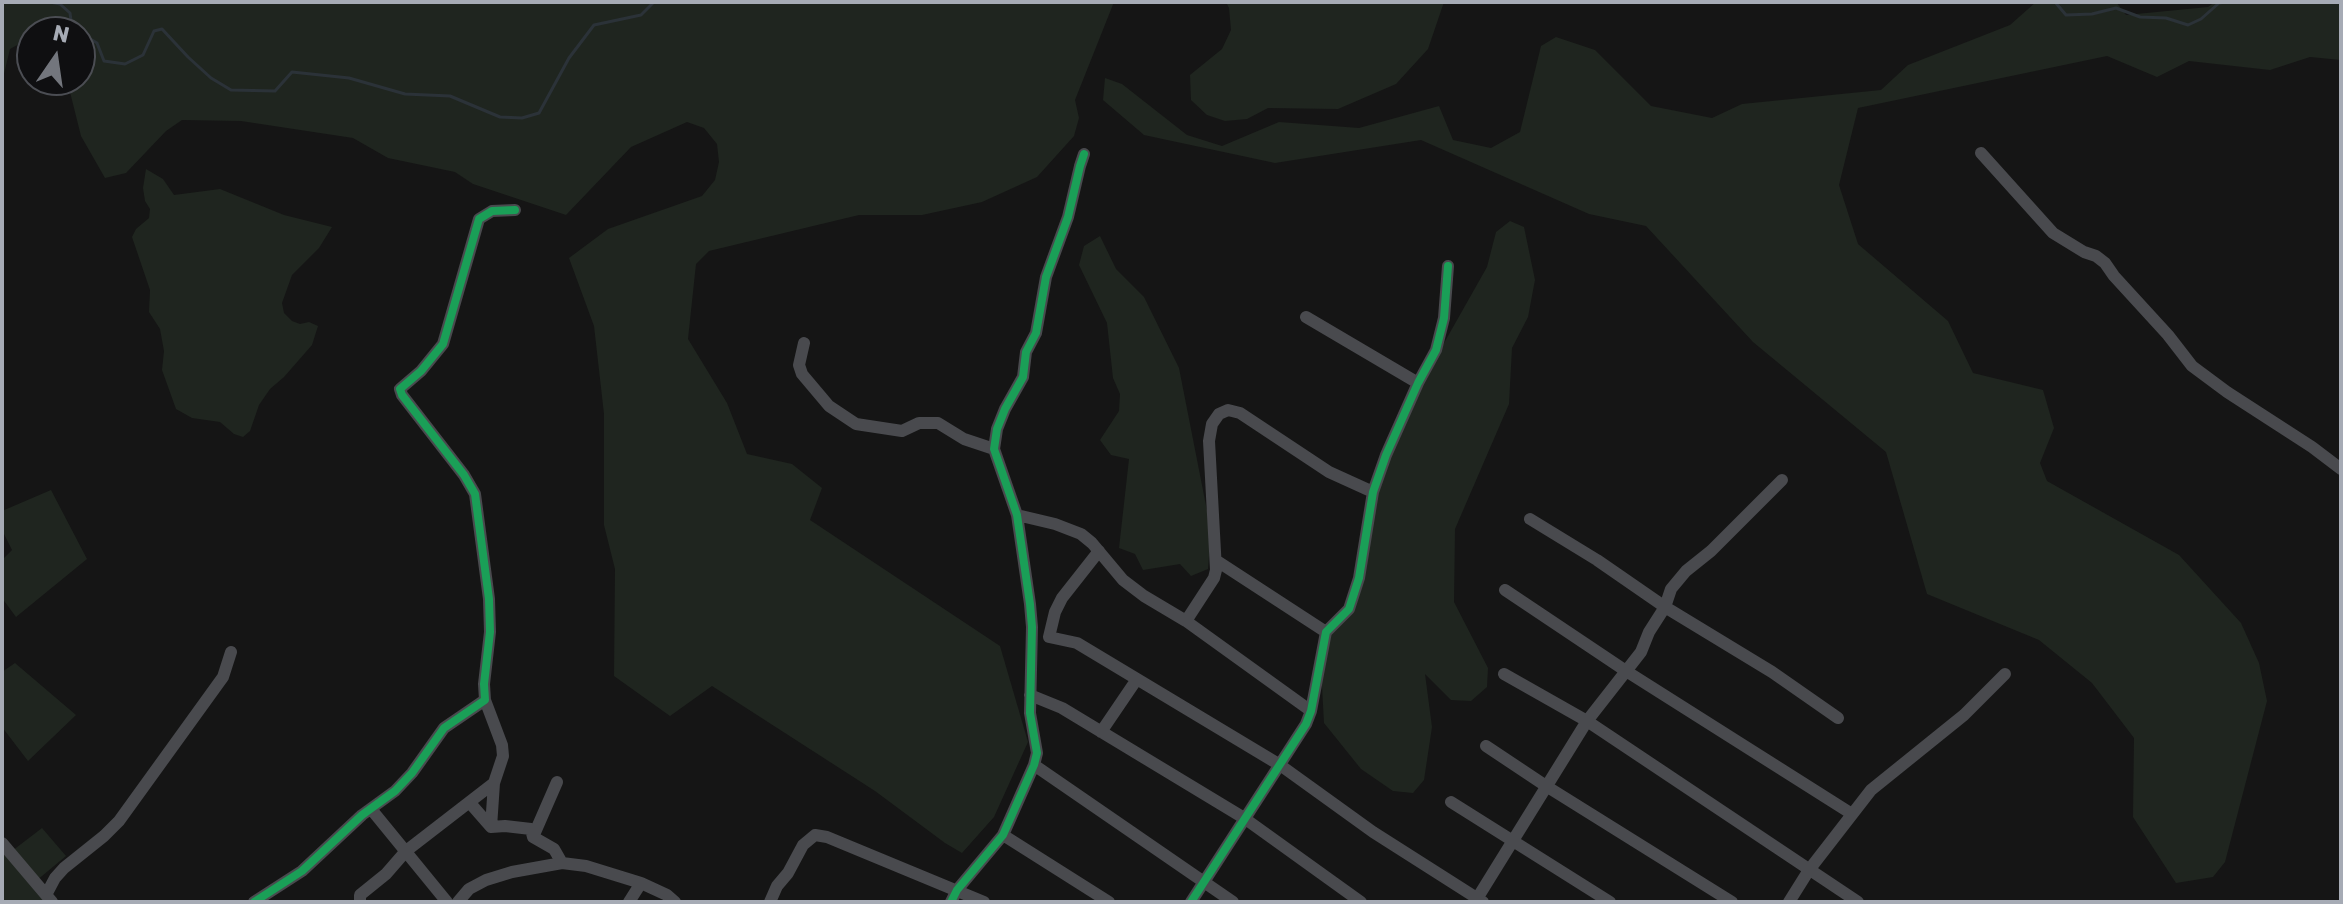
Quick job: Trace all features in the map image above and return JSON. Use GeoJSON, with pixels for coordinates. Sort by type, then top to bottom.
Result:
{"type":"FeatureCollection","features":[{"type":"Feature","properties":{"kind":"street"},"geometry":{"type":"LineString","coordinates":[[1981,153],[2053,233],[2105,263],[2192,366],[2341,469]]}},
{"type":"Feature","properties":{"kind":"street"},"geometry":{"type":"LineString","coordinates":[[954,896],[1003,835],[1034,765],[1037,746],[1030,713],[1030,604],[1017,515],[994,449],[997,429],[1005,409],[1023,377],[1026,352],[1036,333],[1046,277],[1068,217],[1084,154]]}},
{"type":"Feature","properties":{"kind":"street"},"geometry":{"type":"LineString","coordinates":[[491,827],[494,783],[503,756],[502,745],[485,700],[490,621],[475,494],[400,389],[421,371],[443,344],[479,219],[492,211],[515,210]]}},
{"type":"Feature","properties":{"kind":"street"},"geometry":{"type":"LineString","coordinates":[[1191,902],[1306,724],[1326,632],[1349,609],[1359,578],[1373,492],[1386,455],[1436,350],[1444,318],[1448,266]]}},
{"type":"Feature","properties":{"kind":"street"},"geometry":{"type":"LineString","coordinates":[[1306,317],[1418,383]]}},
{"type":"Feature","properties":{"kind":"street"},"geometry":{"type":"LineString","coordinates":[[804,343],[799,365],[802,374],[829,406],[856,424],[902,431],[919,423],[938,423],[964,439],[994,449]]}},
{"type":"Feature","properties":{"kind":"street"},"geometry":{"type":"LineString","coordinates":[[1186,621],[1214,578],[1217,561],[1209,441],[1212,424],[1219,414],[1228,410],[1240,413],[1329,472],[1373,492]]}},
{"type":"Feature","properties":{"kind":"street"},"geometry":{"type":"LineString","coordinates":[[1032,634],[1077,643],[1280,765],[1373,832],[1478,901],[1587,721],[1641,652],[1671,589],[1782,480]]}},
{"type":"Feature","properties":{"kind":"street"},"geometry":{"type":"LineString","coordinates":[[1017,515],[1081,534],[1123,580],[1311,711]]}},
{"type":"Feature","properties":{"kind":"street"},"geometry":{"type":"LineString","coordinates":[[1530,519],[1772,672],[1838,718]]}},
{"type":"Feature","properties":{"kind":"street"},"geometry":{"type":"LineString","coordinates":[[1049,637],[1062,598],[1099,551]]}},
{"type":"Feature","properties":{"kind":"street"},"geometry":{"type":"LineString","coordinates":[[1217,561],[1326,632]]}},
{"type":"Feature","properties":{"kind":"street"},"geometry":{"type":"LineString","coordinates":[[1505,590],[1626,671],[1852,814]]}},
{"type":"Feature","properties":{"kind":"street"},"geometry":{"type":"LineString","coordinates":[[49,898],[55,878],[64,868],[119,821],[223,677],[231,652]]}},
{"type":"Feature","properties":{"kind":"street"},"geometry":{"type":"LineString","coordinates":[[1504,674],[1587,721],[1858,902]]}},
{"type":"Feature","properties":{"kind":"street"},"geometry":{"type":"LineString","coordinates":[[1789,902],[1809,870],[1871,790],[1964,715],[2005,674]]}},
{"type":"Feature","properties":{"kind":"street"},"geometry":{"type":"LineString","coordinates":[[1101,732],[1137,679]]}},
{"type":"Feature","properties":{"kind":"street"},"geometry":{"type":"LineString","coordinates":[[1030,695],[1054,703],[1244,818],[1361,902]]}},
{"type":"Feature","properties":{"kind":"street"},"geometry":{"type":"LineString","coordinates":[[254,902],[302,871],[395,791],[444,728],[485,700]]}},
{"type":"Feature","properties":{"kind":"street"},"geometry":{"type":"LineString","coordinates":[[1486,746],[1732,902]]}},
{"type":"Feature","properties":{"kind":"street"},"geometry":{"type":"LineString","coordinates":[[1034,765],[1233,902]]}},
{"type":"Feature","properties":{"kind":"street"},"geometry":{"type":"LineString","coordinates":[[533,837],[557,782]]}},
{"type":"Feature","properties":{"kind":"street"},"geometry":{"type":"LineString","coordinates":[[359,901],[360,895],[386,874],[406,851],[494,783]]}},
{"type":"Feature","properties":{"kind":"street"},"geometry":{"type":"LineString","coordinates":[[1451,802],[1610,902]]}},
{"type":"Feature","properties":{"kind":"street"},"geometry":{"type":"LineString","coordinates":[[470,803],[491,827]]}},
{"type":"Feature","properties":{"kind":"street"},"geometry":{"type":"LineString","coordinates":[[371,809],[447,902]]}},
{"type":"Feature","properties":{"kind":"street"},"geometry":{"type":"LineString","coordinates":[[491,827],[531,829],[533,837],[554,849],[562,863]]}},
{"type":"Feature","properties":{"kind":"street"},"geometry":{"type":"LineString","coordinates":[[770,902],[803,845],[815,835],[827,837],[954,896],[984,902]]}},
{"type":"Feature","properties":{"kind":"street"},"geometry":{"type":"LineString","coordinates":[[1003,835],[1109,902]]}},
{"type":"Feature","properties":{"kind":"street"},"geometry":{"type":"LineString","coordinates":[[2,843],[49,898]]}},
{"type":"Feature","properties":{"kind":"street"},"geometry":{"type":"LineString","coordinates":[[458,902],[469,889],[486,880],[562,863],[586,866],[641,883],[675,902]]}},
{"type":"Feature","properties":{"kind":"street"},"geometry":{"type":"LineString","coordinates":[[629,902],[641,883]]}},
{"type":"Feature","properties":{"kind":"shaded area"},"geometry":{"type":"Polygon","coordinates":[[[2,2],[1114,2],[1075,100],[1079,118],[1074,136],[1037,177],[982,202],[922,215],[859,215],[709,251],[696,264],[688,339],[727,403],[747,454],[792,464],[822,488],[810,520],[1000,646],[1028,742],[994,817],[962,853],[875,791],[712,686],[670,716],[614,676],[615,569],[604,525],[604,414],[594,326],[569,258],[608,229],[702,196],[715,180],[719,162],[717,144],[704,128],[687,122],[631,147],[566,215],[473,184],[455,172],[388,158],[353,138],[241,121],[182,120],[166,131],[126,173],[105,178],[81,136],[71,96],[96,96],[96,16],[16,16],[16,46],[10,49],[2,82],[2,2]]]}},
{"type":"Feature","properties":{"kind":"shaded area"},"geometry":{"type":"Polygon","coordinates":[[[1226,2],[1444,2],[1428,49],[1396,84],[1338,109],[1268,108],[1247,119],[1225,121],[1207,115],[1191,100],[1190,75],[1222,49],[1231,30],[1226,2]]]}},
{"type":"Feature","properties":{"kind":"shaded area"},"geometry":{"type":"Polygon","coordinates":[[[2036,2],[2116,2],[2126,15],[2208,7],[2215,2],[2341,2],[2341,60],[2310,57],[2270,70],[2189,61],[2157,77],[2107,56],[1858,108],[1839,185],[1858,244],[1948,321],[1973,373],[2043,390],[2054,428],[2040,463],[2047,481],[2179,555],[2241,623],[2259,663],[2267,701],[2225,862],[2213,877],[2176,883],[2133,817],[2134,738],[2092,683],[2039,640],[1927,594],[1886,452],[1753,342],[1646,226],[1589,214],[1421,140],[1275,163],[1144,135],[1103,100],[1105,78],[1122,84],[1187,135],[1222,146],[1279,122],[1359,128],[1439,106],[1453,140],[1491,148],[1520,132],[1541,46],[1556,37],[1595,50],[1651,106],[1712,118],[1742,104],[1881,90],[1908,65],[2010,25],[2036,2]]]}},
{"type":"Feature","properties":{"kind":"shaded area"},"geometry":{"type":"Polygon","coordinates":[[[146,169],[163,179],[174,195],[220,189],[284,215],[332,227],[319,248],[292,275],[282,303],[284,313],[292,321],[318,326],[312,345],[270,389],[259,405],[250,431],[243,437],[234,434],[220,422],[192,418],[176,409],[162,370],[164,351],[160,329],[149,312],[150,290],[132,237],[149,218],[150,209],[143,188],[146,169]]]}},
{"type":"Feature","properties":{"kind":"shaded area"},"geometry":{"type":"Polygon","coordinates":[[[1510,221],[1524,227],[1535,280],[1528,317],[1512,348],[1509,404],[1455,529],[1454,602],[1488,668],[1487,687],[1471,701],[1451,700],[1425,674],[1432,727],[1424,780],[1413,793],[1393,791],[1361,769],[1324,723],[1321,668],[1332,631],[1362,568],[1377,490],[1422,382],[1487,267],[1496,232],[1510,221]]]}},
{"type":"Feature","properties":{"kind":"shaded area"},"geometry":{"type":"Polygon","coordinates":[[[1100,236],[1116,269],[1144,297],[1179,368],[1211,531],[1208,569],[1191,576],[1180,564],[1143,570],[1135,554],[1119,548],[1129,459],[1111,455],[1100,440],[1119,411],[1120,394],[1113,378],[1107,323],[1079,265],[1084,246],[1100,236]]]}},
{"type":"Feature","properties":{"kind":"shaded area"},"geometry":{"type":"Polygon","coordinates":[[[51,490],[87,559],[16,617],[2,598],[2,560],[12,550],[2,530],[2,511],[51,490]]]}},
{"type":"Feature","properties":{"kind":"shaded area"},"geometry":{"type":"Polygon","coordinates":[[[15,663],[76,715],[28,761],[2,727],[2,672],[15,663]]]}},
{"type":"Feature","properties":{"kind":"shaded area"},"geometry":{"type":"Polygon","coordinates":[[[42,828],[66,856],[36,881],[12,851],[42,828]]]}},
{"type":"Feature","properties":{"kind":"shaded area"},"geometry":{"type":"Polygon","coordinates":[[[2,849],[45,902],[2,902],[2,849]]]}},
{"type":"Feature","properties":{"kind":"waterway"},"geometry":{"type":"LineString","coordinates":[[50,2],[60,4],[70,16]]}},
{"type":"Feature","properties":{"kind":"waterway"},"geometry":{"type":"LineString","coordinates":[[96,42],[104,61],[125,64],[143,55],[154,31],[162,29],[211,78],[231,90],[275,91],[292,72],[349,78],[405,94],[450,96],[500,117],[522,118],[539,113],[569,58],[594,25],[641,15],[654,2]]}},
{"type":"Feature","properties":{"kind":"waterway"},"geometry":{"type":"LineString","coordinates":[[2055,2],[2066,15],[2092,14],[2116,8],[2140,17],[2166,18],[2188,25],[2225,2]]}},
{"type":"Feature","properties":{"kind":"cycle path"},"geometry":{"type":"LineString","coordinates":[[951,902],[957,890],[1003,835],[1037,753],[1030,713],[1030,604],[1017,515],[994,449],[997,429],[1005,409],[1023,377],[1026,352],[1036,333],[1046,277],[1068,217],[1084,154]]}},
{"type":"Feature","properties":{"kind":"cycle path"},"geometry":{"type":"LineString","coordinates":[[254,902],[302,871],[362,815],[395,791],[444,728],[485,700],[489,599],[475,494],[400,389],[421,371],[443,344],[479,219],[492,211],[515,210]]}},
{"type":"Feature","properties":{"kind":"cycle path"},"geometry":{"type":"LineString","coordinates":[[1191,902],[1306,724],[1326,632],[1349,609],[1359,578],[1373,492],[1386,455],[1436,350],[1444,318],[1448,266]]}}]}
